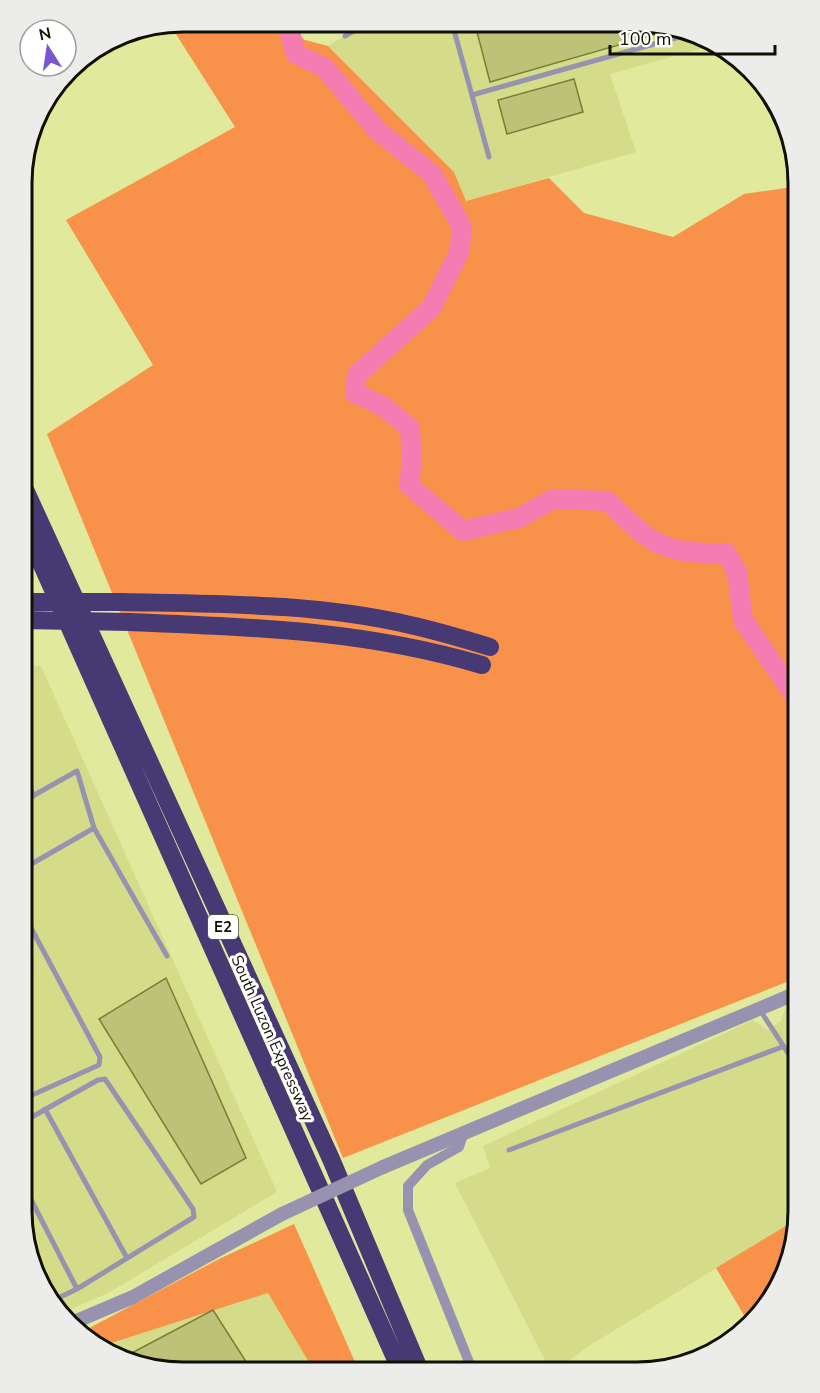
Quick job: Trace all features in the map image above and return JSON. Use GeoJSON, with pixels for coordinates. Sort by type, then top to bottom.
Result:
{"type":"FeatureCollection","features":[{"type":"Feature","properties":{"kind":"highway","name":"South Luzon Expressway"},"geometry":{"type":"LineString","coordinates":[[32,505],[331,1159],[416,1362]]}},
{"type":"Feature","properties":{"kind":"highway","name":"South Luzon Expressway"},"geometry":{"type":"LineString","coordinates":[[32,542],[397,1362]]}},
{"type":"Feature","properties":{"kind":"highway"},"geometry":{"type":"LineString","coordinates":[[32,602],[228,605],[355,615],[409,624],[490,647]]}},
{"type":"Feature","properties":{"kind":"highway"},"geometry":{"type":"LineString","coordinates":[[32,620],[300,630],[371,638],[413,646],[482,665]]}},
{"type":"Feature","properties":{"kind":"street"},"geometry":{"type":"LineString","coordinates":[[79,1320],[134,1297],[282,1214],[383,1167],[788,997]]}},
{"type":"Feature","properties":{"kind":"street"},"geometry":{"type":"LineString","coordinates":[[462,1135],[459,1147],[427,1165],[408,1186],[408,1210],[469,1362]]}},
{"type":"Feature","properties":{"kind":"lane"},"geometry":{"type":"LineString","coordinates":[[345,36],[352,32]]}},
{"type":"Feature","properties":{"kind":"lane"},"geometry":{"type":"LineString","coordinates":[[454,32],[489,157]]}},
{"type":"Feature","properties":{"kind":"lane"},"geometry":{"type":"LineString","coordinates":[[472,95],[678,37]]}},
{"type":"Feature","properties":{"kind":"lane"},"geometry":{"type":"LineString","coordinates":[[32,792],[34,796],[77,771],[94,828],[167,956]]}},
{"type":"Feature","properties":{"kind":"lane"},"geometry":{"type":"LineString","coordinates":[[32,864],[94,828]]}},
{"type":"Feature","properties":{"kind":"lane"},"geometry":{"type":"LineString","coordinates":[[32,930],[100,1057],[99,1065],[32,1095]]}},
{"type":"Feature","properties":{"kind":"lane"},"geometry":{"type":"LineString","coordinates":[[760,1010],[788,1054]]}},
{"type":"Feature","properties":{"kind":"lane"},"geometry":{"type":"LineString","coordinates":[[509,1150],[783,1047]]}},
{"type":"Feature","properties":{"kind":"lane"},"geometry":{"type":"LineString","coordinates":[[32,1116],[98,1080],[109,1082],[193,1209],[194,1217],[60,1297]]}},
{"type":"Feature","properties":{"kind":"lane"},"geometry":{"type":"LineString","coordinates":[[45,1108],[127,1258]]}},
{"type":"Feature","properties":{"kind":"lane"},"geometry":{"type":"LineString","coordinates":[[32,1201],[77,1289]]}},
{"type":"Feature","properties":{"kind":"shaded area"},"geometry":{"type":"Polygon","coordinates":[[[175,32],[293,32],[305,40],[328,46],[454,172],[466,201],[549,178],[584,213],[673,237],[744,194],[788,188],[788,981],[343,1158],[47,434],[153,365],[66,220],[235,127],[175,32]]]}},
{"type":"Feature","properties":{"kind":"shaded area"},"geometry":{"type":"Polygon","coordinates":[[[352,32],[637,32],[676,37],[705,48],[610,74],[636,152],[466,201],[454,172],[328,46],[352,32]]]}},
{"type":"Feature","properties":{"kind":"shaded area"},"geometry":{"type":"Polygon","coordinates":[[[32,666],[41,666],[277,1192],[108,1293],[70,1310],[52,1286],[43,1268],[34,1240],[32,1210],[32,666]]]}},
{"type":"Feature","properties":{"kind":"shaded area"},"geometry":{"type":"Polygon","coordinates":[[[788,1008],[788,1225],[587,1347],[568,1362],[546,1362],[455,1183],[490,1168],[483,1146],[753,1020],[768,1030],[781,1021],[785,1009],[788,1008]]]}},
{"type":"Feature","properties":{"kind":"shaded area"},"geometry":{"type":"Polygon","coordinates":[[[294,1224],[355,1362],[309,1362],[268,1293],[111,1343],[89,1328],[219,1259],[294,1224]]]}},
{"type":"Feature","properties":{"kind":"shaded area"},"geometry":{"type":"Polygon","coordinates":[[[788,1225],[786,1240],[773,1277],[763,1294],[745,1316],[716,1268],[788,1225]]]}},
{"type":"Feature","properties":{"kind":"shaded area"},"geometry":{"type":"Polygon","coordinates":[[[268,1293],[309,1362],[183,1362],[144,1356],[111,1343],[268,1293]]]}},
{"type":"Feature","properties":{"kind":"building"},"geometry":{"type":"Polygon","coordinates":[[[477,32],[659,33],[490,82],[477,32]]]}},
{"type":"Feature","properties":{"kind":"building"},"geometry":{"type":"Polygon","coordinates":[[[574,79],[583,112],[507,134],[498,100],[574,79]]]}},
{"type":"Feature","properties":{"kind":"building"},"geometry":{"type":"Polygon","coordinates":[[[166,978],[246,1158],[201,1184],[99,1019],[166,978]]]}},
{"type":"Feature","properties":{"kind":"building"},"geometry":{"type":"Polygon","coordinates":[[[213,1310],[246,1362],[183,1362],[133,1352],[213,1310]]]}},
{"type":"Feature","properties":{"kind":"waterway"},"geometry":{"type":"LineString","coordinates":[[290,32],[296,54],[325,68],[378,131],[432,174],[462,227],[459,253],[431,308],[357,375],[355,393],[384,407],[410,428],[412,462],[409,485],[463,531],[519,518],[553,499],[608,501],[636,528],[660,544],[687,551],[726,553],[737,572],[743,620],[788,686]]}}]}
